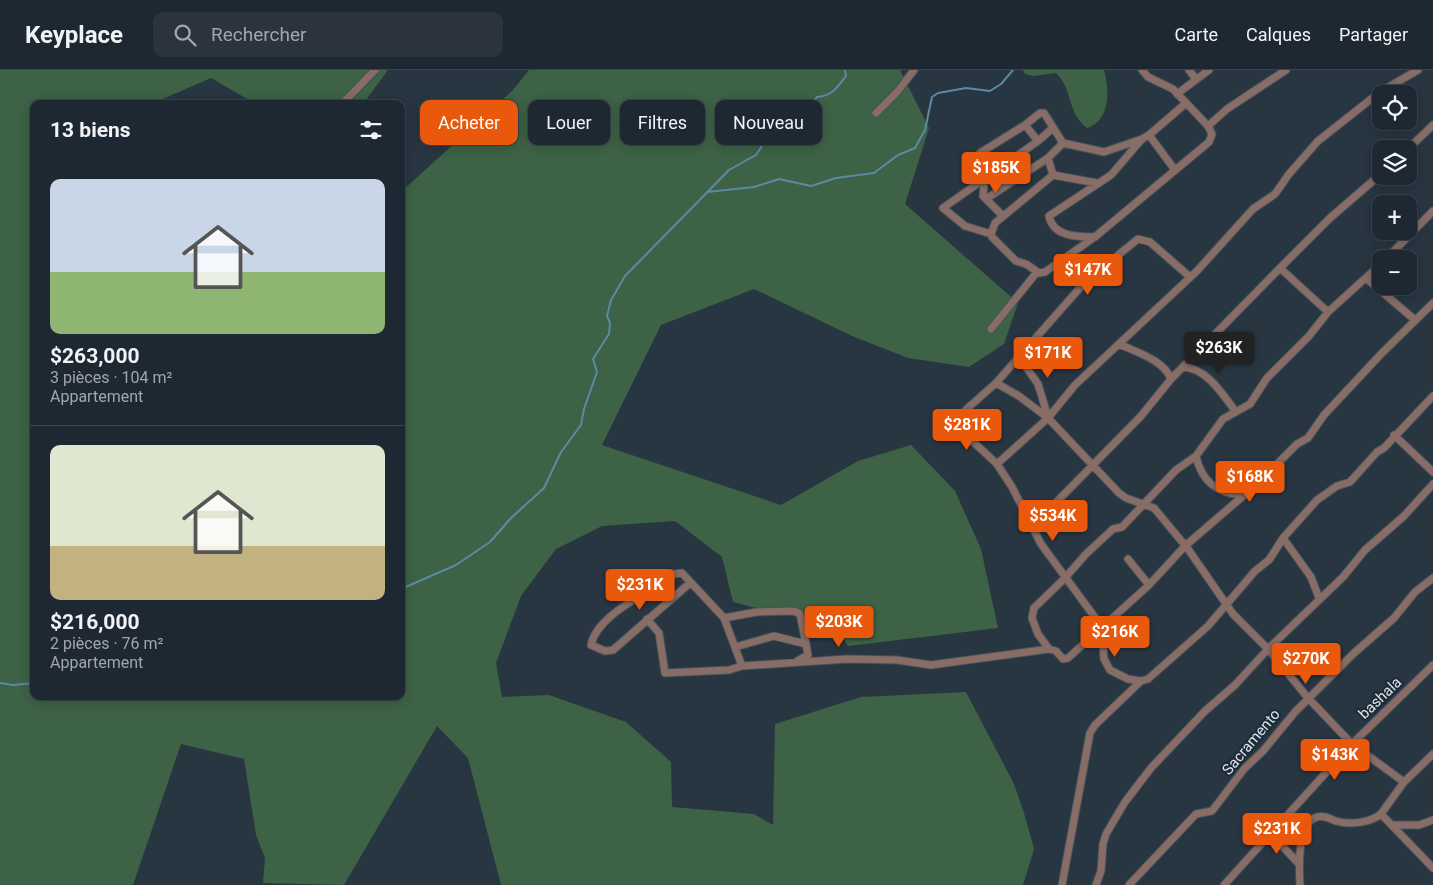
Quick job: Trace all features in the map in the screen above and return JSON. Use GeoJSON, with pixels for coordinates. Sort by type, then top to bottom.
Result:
{"type":"FeatureCollection","features":[{"type":"Feature","properties":{"kind":"street"},"geometry":{"type":"LineString","coordinates":[[346,100],[374,70]]}},
{"type":"Feature","properties":{"kind":"street"},"geometry":{"type":"LineString","coordinates":[[876,113],[898,91],[914,70]]}},
{"type":"Feature","properties":{"kind":"street"},"geometry":{"type":"LineString","coordinates":[[1053,128],[1038,141],[945,205],[944,210],[973,230],[991,234],[1001,248],[1012,258],[1026,264],[1037,272],[1045,272],[1096,236],[1211,140],[1212,132],[1208,126],[1177,94],[1168,85],[1147,77],[1142,70]]}},
{"type":"Feature","properties":{"kind":"street"},"geometry":{"type":"LineString","coordinates":[[1189,70],[1196,79]]}},
{"type":"Feature","properties":{"kind":"street"},"geometry":{"type":"LineString","coordinates":[[1177,94],[1210,70]]}},
{"type":"Feature","properties":{"kind":"street"},"geometry":{"type":"LineString","coordinates":[[1208,126],[1227,109],[1286,70]]}},
{"type":"Feature","properties":{"kind":"street"},"geometry":{"type":"LineString","coordinates":[[997,464],[1048,418],[1075,386],[1190,277],[1253,208],[1275,194],[1288,174],[1318,141],[1380,92],[1418,70]]}},
{"type":"Feature","properties":{"kind":"street"},"geometry":{"type":"LineString","coordinates":[[1096,236],[1063,234],[1059,232],[1049,219],[1051,214],[1112,175],[1146,137],[1186,104]]}},
{"type":"Feature","properties":{"kind":"street"},"geometry":{"type":"LineString","coordinates":[[992,172],[980,153],[1042,112],[1063,143],[1104,152],[1146,137]]}},
{"type":"Feature","properties":{"kind":"street"},"geometry":{"type":"LineString","coordinates":[[1025,125],[1038,141]]}},
{"type":"Feature","properties":{"kind":"street"},"geometry":{"type":"LineString","coordinates":[[1417,140],[1433,125]]}},
{"type":"Feature","properties":{"kind":"street"},"geometry":{"type":"LineString","coordinates":[[1146,137],[1175,170]]}},
{"type":"Feature","properties":{"kind":"street"},"geometry":{"type":"LineString","coordinates":[[986,199],[1048,158],[1063,143]]}},
{"type":"Feature","properties":{"kind":"street"},"geometry":{"type":"LineString","coordinates":[[1048,158],[1053,174]]}},
{"type":"Feature","properties":{"kind":"street"},"geometry":{"type":"LineString","coordinates":[[1053,174],[1097,183]]}},
{"type":"Feature","properties":{"kind":"street"},"geometry":{"type":"LineString","coordinates":[[991,234],[995,223],[1053,174]]}},
{"type":"Feature","properties":{"kind":"street"},"geometry":{"type":"LineString","coordinates":[[982,180],[986,199],[1003,216]]}},
{"type":"Feature","properties":{"kind":"street"},"geometry":{"type":"LineString","coordinates":[[1031,528],[1141,416],[1171,379],[1280,268],[1330,218],[1372,182]]}},
{"type":"Feature","properties":{"kind":"street"},"geometry":{"type":"LineString","coordinates":[[1395,250],[1433,211]]}},
{"type":"Feature","properties":{"kind":"street"},"geometry":{"type":"LineString","coordinates":[[1190,277],[1150,242],[1138,239],[1086,281],[996,383],[952,422],[997,464],[1012,487],[1031,528],[1065,578],[1102,627],[1104,659],[1110,670],[1128,679],[1141,681],[1148,679],[1198,636],[1255,572],[1269,560],[1284,538],[1324,494],[1350,482],[1360,474],[1394,435],[1433,396]]}},
{"type":"Feature","properties":{"kind":"street"},"geometry":{"type":"LineString","coordinates":[[1280,268],[1328,312]]}},
{"type":"Feature","properties":{"kind":"street"},"geometry":{"type":"LineString","coordinates":[[990,328],[1037,272]]}},
{"type":"Feature","properties":{"kind":"street"},"geometry":{"type":"LineString","coordinates":[[1049,649],[1038,634],[1033,613],[1086,554],[1112,530],[1122,526],[1176,470],[1196,456],[1223,419],[1250,404],[1267,378],[1309,336],[1328,312],[1372,273]]}},
{"type":"Feature","properties":{"kind":"street"},"geometry":{"type":"LineString","coordinates":[[1366,279],[1415,320]]}},
{"type":"Feature","properties":{"kind":"street"},"geometry":{"type":"LineString","coordinates":[[647,619],[658,633],[664,673],[729,670],[742,666],[794,662],[874,659],[916,661],[931,665],[1049,649],[1056,651],[1063,659],[1068,658],[1149,585],[1185,546],[1257,484],[1297,444],[1308,438],[1324,415],[1415,320],[1433,304]]}},
{"type":"Feature","properties":{"kind":"street"},"geometry":{"type":"LineString","coordinates":[[1119,344],[1149,358],[1168,371],[1171,379]]}},
{"type":"Feature","properties":{"kind":"street"},"geometry":{"type":"LineString","coordinates":[[1019,357],[1038,384],[1048,418]]}},
{"type":"Feature","properties":{"kind":"street"},"geometry":{"type":"LineString","coordinates":[[1183,367],[1194,369],[1202,374],[1217,387],[1236,412]]}},
{"type":"Feature","properties":{"kind":"street"},"geometry":{"type":"LineString","coordinates":[[996,383],[1019,396],[1048,418],[1126,498],[1145,503],[1154,508],[1185,546],[1244,628],[1268,650],[1308,698],[1352,744],[1404,782]]}},
{"type":"Feature","properties":{"kind":"street"},"geometry":{"type":"LineString","coordinates":[[1394,435],[1433,472]]}},
{"type":"Feature","properties":{"kind":"street"},"geometry":{"type":"LineString","coordinates":[[1196,456],[1201,473],[1213,486],[1229,495],[1242,495]]}},
{"type":"Feature","properties":{"kind":"street"},"geometry":{"type":"LineString","coordinates":[[1096,885],[1101,871],[1104,839],[1140,782],[1189,727],[1236,684],[1319,598],[1343,577],[1365,550],[1405,515],[1433,484]]}},
{"type":"Feature","properties":{"kind":"street"},"geometry":{"type":"LineString","coordinates":[[1284,538],[1311,577],[1319,598]]}},
{"type":"Feature","properties":{"kind":"street"},"geometry":{"type":"LineString","coordinates":[[1128,559],[1149,585]]}},
{"type":"Feature","properties":{"kind":"street"},"geometry":{"type":"LineString","coordinates":[[690,583],[613,650],[605,651],[591,645],[596,634],[609,617],[674,574],[682,573],[690,583],[711,601],[724,618],[742,666]]}},
{"type":"Feature","properties":{"kind":"street","name":"Sacramento"},"geometry":{"type":"LineString","coordinates":[[1129,885],[1196,814],[1211,812],[1220,803],[1244,769],[1263,751],[1308,698],[1353,654],[1394,618],[1415,592],[1433,578]]}},
{"type":"Feature","properties":{"kind":"street"},"geometry":{"type":"LineString","coordinates":[[724,618],[757,612],[794,611],[800,614],[808,655],[794,662]]}},
{"type":"Feature","properties":{"kind":"street"},"geometry":{"type":"LineString","coordinates":[[735,646],[774,636],[806,644]]}},
{"type":"Feature","properties":{"kind":"street","name":"bashala"},"geometry":{"type":"LineString","coordinates":[[1224,885],[1352,744],[1433,665]]}},
{"type":"Feature","properties":{"kind":"street"},"geometry":{"type":"LineString","coordinates":[[1062,885],[1066,876],[1076,805],[1090,733],[1094,725],[1141,681]]}},
{"type":"Feature","properties":{"kind":"street"},"geometry":{"type":"LineString","coordinates":[[1300,885],[1299,864],[1305,828],[1311,821],[1324,816],[1337,821],[1351,823],[1369,820],[1380,814],[1404,782],[1433,754]]}},
{"type":"Feature","properties":{"kind":"street"},"geometry":{"type":"LineString","coordinates":[[1380,814],[1433,868]]}},
{"type":"Feature","properties":{"kind":"street"},"geometry":{"type":"LineString","coordinates":[[1392,825],[1419,825],[1433,820]]}},
{"type":"Feature","properties":{"kind":"street"},"geometry":{"type":"LineString","coordinates":[[1271,834],[1299,864]]}},
{"type":"Feature","properties":{"kind":"green space"},"geometry":{"type":"Polygon","coordinates":[[[0,70],[388,70],[366,100],[249,100],[211,78],[160,100],[30,100],[30,700],[405,700],[405,188],[453,145],[518,145],[518,100],[502,100],[529,70],[900,70],[929,128],[905,204],[1018,303],[1004,344],[969,367],[908,358],[852,336],[754,289],[661,325],[602,445],[781,505],[858,461],[911,445],[955,491],[981,549],[998,628],[848,646],[827,611],[768,611],[733,602],[722,557],[675,521],[602,526],[556,549],[521,596],[496,663],[502,697],[549,695],[626,722],[671,762],[672,807],[754,814],[773,825],[775,724],[861,697],[966,692],[1014,784],[1024,813],[1034,849],[1023,885],[501,885],[468,758],[437,726],[344,885],[263,883],[265,858],[256,835],[244,759],[181,744],[133,885],[0,885],[0,70]]]}},
{"type":"Feature","properties":{"kind":"green space"},"geometry":{"type":"Polygon","coordinates":[[[1023,70],[1104,70],[1107,95],[1104,112],[1100,119],[1087,128],[1080,121],[1062,80],[1056,73],[1034,76],[1025,74],[1023,70]]]}},
{"type":"Feature","properties":{"kind":"waterway"},"geometry":{"type":"LineString","coordinates":[[405,587],[456,565],[490,542],[511,518],[544,488],[561,452],[581,425],[584,409],[597,372],[593,359],[609,334],[610,323],[607,316],[611,300],[625,276],[729,170],[756,155],[772,131],[789,124],[805,103],[812,103],[817,97],[834,91],[846,76],[845,70]]}},
{"type":"Feature","properties":{"kind":"waterway"},"geometry":{"type":"LineString","coordinates":[[707,192],[754,187],[779,179],[811,186],[836,178],[874,173],[898,155],[915,148],[925,130],[932,97],[938,93],[966,88],[990,91],[1001,84],[1013,70]]}},
{"type":"Feature","properties":{"kind":"waterway"},"geometry":{"type":"LineString","coordinates":[[0,683],[13,685],[30,683]]}}]}
